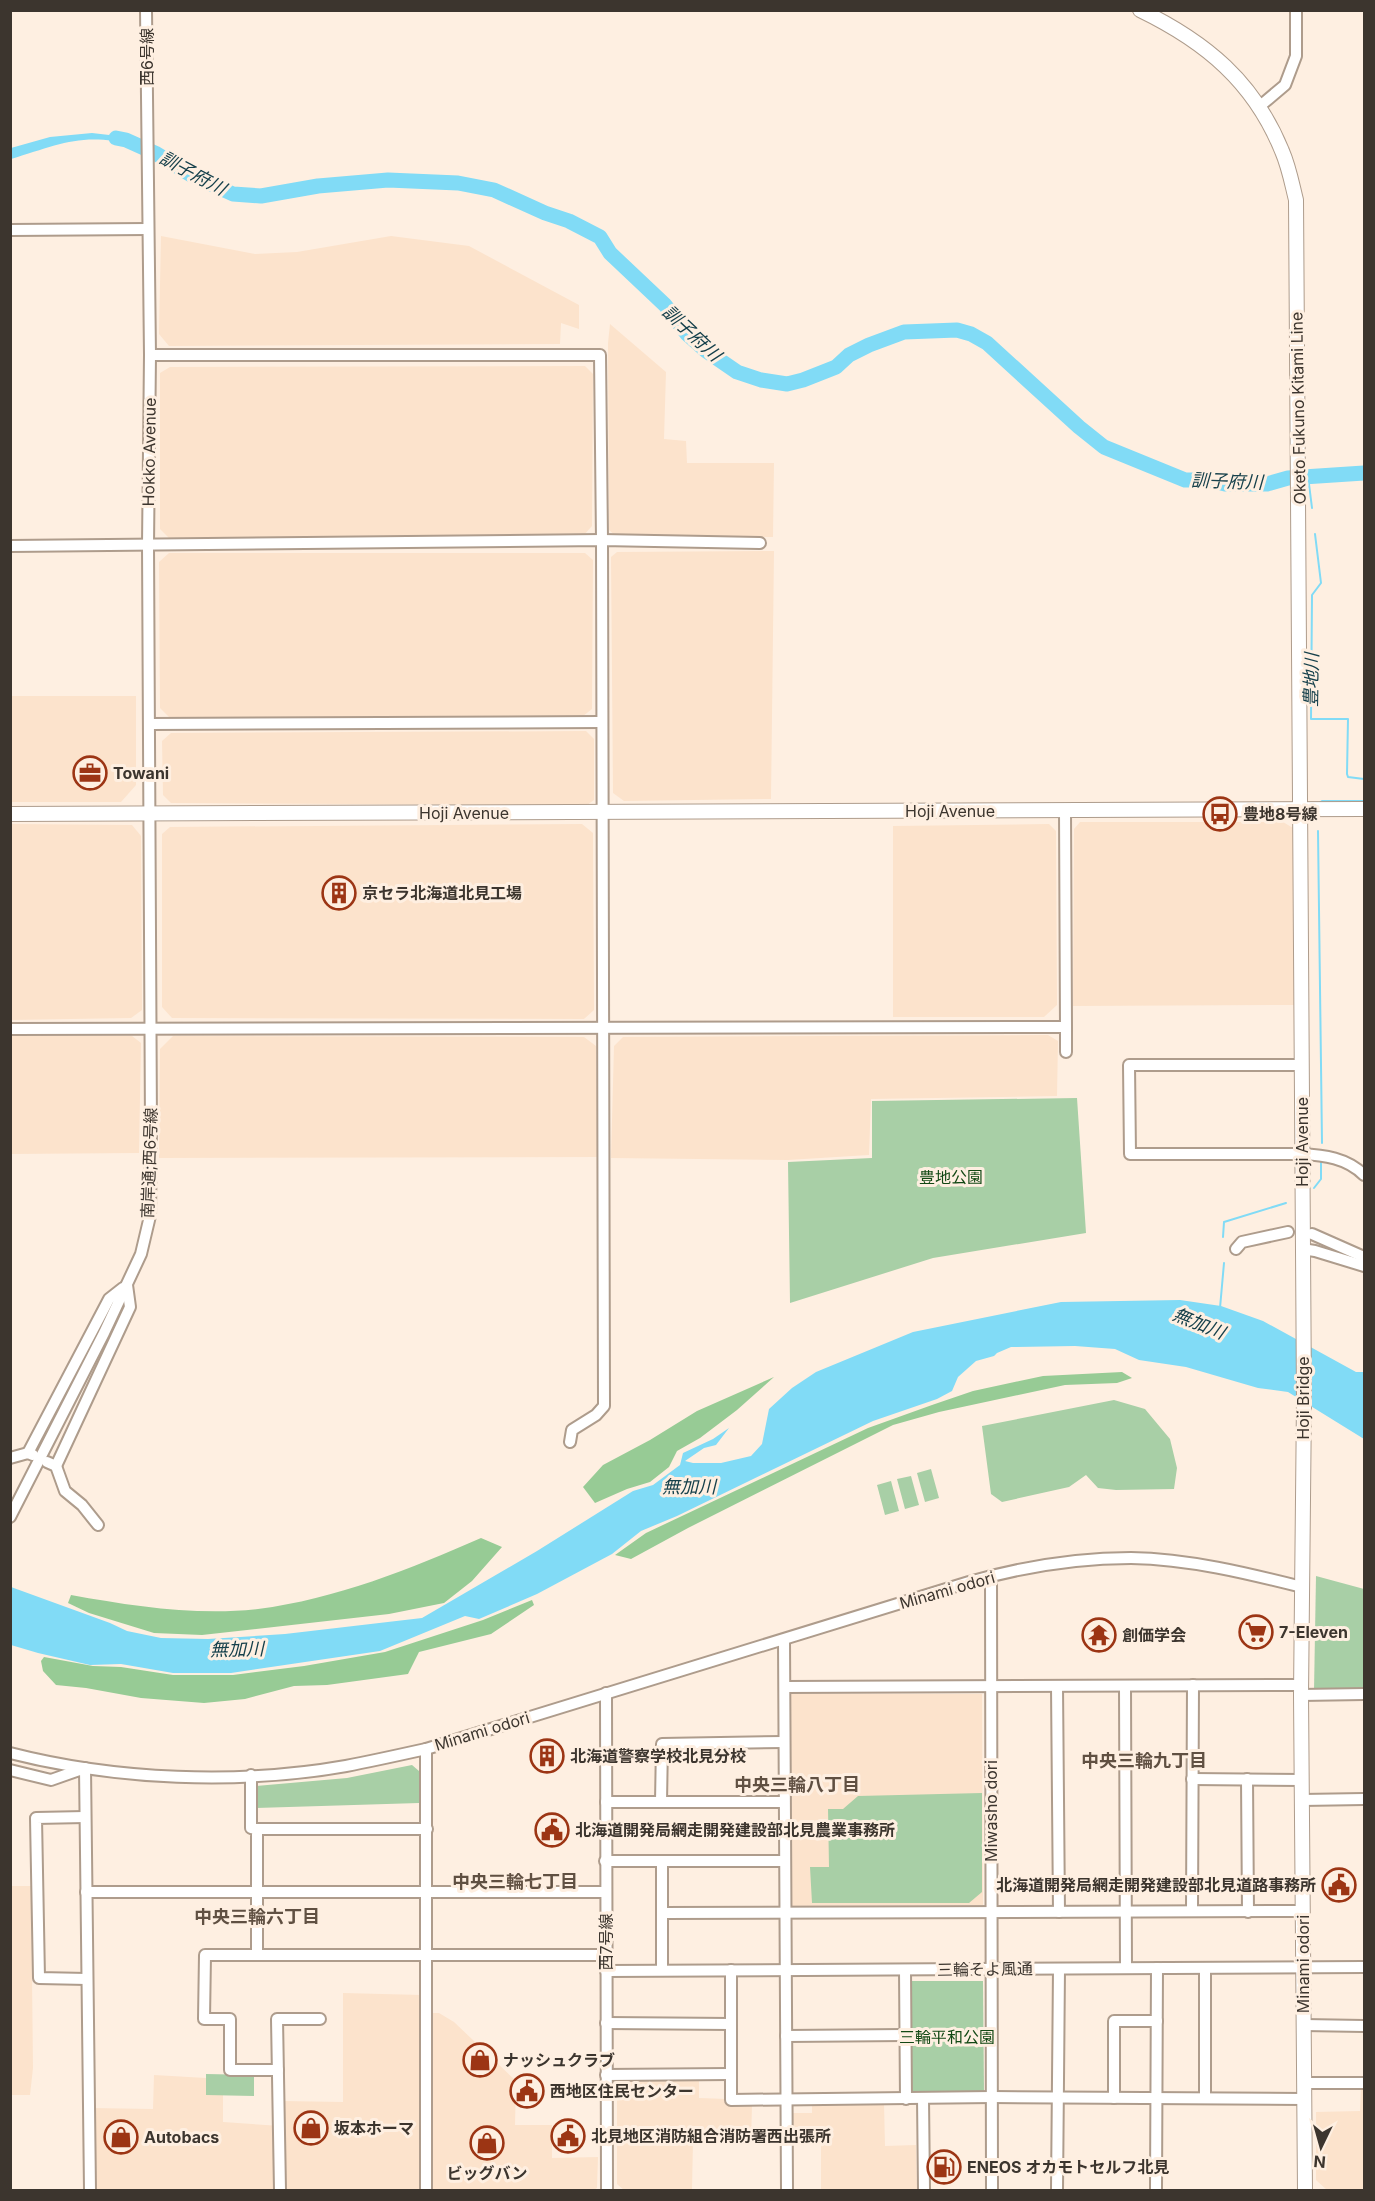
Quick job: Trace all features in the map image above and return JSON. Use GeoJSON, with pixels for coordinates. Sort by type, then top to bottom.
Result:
{"type":"FeatureCollection","features":[{"type":"Feature","properties":{"kind":"main road","name":"Oketo Fukuno Kitami Line"},"geometry":{"type":"LineString","coordinates":[[1140,10],[1175,27],[1217,57],[1260,106],[1283,152],[1296,200],[1300,808]]}},
{"type":"Feature","properties":{"kind":"main road"},"geometry":{"type":"LineString","coordinates":[[1300,808],[1365,809]]}},
{"type":"Feature","properties":{"kind":"main road","name":"Hoji Avenue"},"geometry":{"type":"LineString","coordinates":[[10,814],[1300,808],[1302,1253]]}},
{"type":"Feature","properties":{"kind":"main road","name":"Hoji Bridge"},"geometry":{"type":"LineString","coordinates":[[1302,1253],[1302,1587]]}},
{"type":"Feature","properties":{"kind":"main road","name":"Minami odori"},"geometry":{"type":"LineString","coordinates":[[1302,1587],[1305,2190]]}},
{"type":"Feature","properties":{"kind":"street","name":"西6号線"},"geometry":{"type":"LineString","coordinates":[[146,10],[148,176]]}},
{"type":"Feature","properties":{"kind":"street"},"geometry":{"type":"LineString","coordinates":[[1260,106],[1286,85],[1296,56],[1296,10]]}},
{"type":"Feature","properties":{"kind":"street","name":"Hokko Avenue"},"geometry":{"type":"LineString","coordinates":[[148,176],[150,814]]}},
{"type":"Feature","properties":{"kind":"street"},"geometry":{"type":"LineString","coordinates":[[10,230],[148,229]]}},
{"type":"Feature","properties":{"kind":"street"},"geometry":{"type":"LineString","coordinates":[[150,355],[600,356],[604,1406],[596,1415],[572,1430],[570,1442]]}},
{"type":"Feature","properties":{"kind":"street"},"geometry":{"type":"LineString","coordinates":[[10,546],[602,540],[760,543]]}},
{"type":"Feature","properties":{"kind":"street"},"geometry":{"type":"LineString","coordinates":[[150,724],[601,722]]}},
{"type":"Feature","properties":{"kind":"street"},"geometry":{"type":"LineString","coordinates":[[1065,810],[1066,1052]]}},
{"type":"Feature","properties":{"kind":"street","name":"南岸通;西6号線"},"geometry":{"type":"LineString","coordinates":[[10,1516],[105,1333],[141,1254],[150,1216],[150,814]]}},
{"type":"Feature","properties":{"kind":"street"},"geometry":{"type":"LineString","coordinates":[[10,1029],[1066,1027]]}},
{"type":"Feature","properties":{"kind":"street"},"geometry":{"type":"LineString","coordinates":[[1302,1065],[1129,1065],[1130,1154],[1329,1156],[1365,1174]]}},
{"type":"Feature","properties":{"kind":"street"},"geometry":{"type":"LineString","coordinates":[[1236,1249],[1242,1242],[1288,1232]]}},
{"type":"Feature","properties":{"kind":"street"},"geometry":{"type":"LineString","coordinates":[[1312,1234],[1365,1257]]}},
{"type":"Feature","properties":{"kind":"street"},"geometry":{"type":"LineString","coordinates":[[1302,1253],[1315,1251],[1365,1266]]}},
{"type":"Feature","properties":{"kind":"street"},"geometry":{"type":"LineString","coordinates":[[10,1458],[31,1454],[109,1299],[127,1284]]}},
{"type":"Feature","properties":{"kind":"street"},"geometry":{"type":"LineString","coordinates":[[98,1525],[82,1505],[65,1491],[51,1464],[130,1307],[127,1284]]}},
{"type":"Feature","properties":{"kind":"street","name":"Minami odori"},"geometry":{"type":"LineString","coordinates":[[10,1753],[85,1768],[188,1777],[251,1775],[345,1766],[426,1749],[991,1576],[1047,1564],[1132,1558],[1198,1564],[1302,1587]]}},
{"type":"Feature","properties":{"kind":"street","name":"Miwasho dori"},"geometry":{"type":"LineString","coordinates":[[991,1576],[992,2190]]}},
{"type":"Feature","properties":{"kind":"street"},"geometry":{"type":"LineString","coordinates":[[784,1640],[787,2190]]}},
{"type":"Feature","properties":{"kind":"street"},"geometry":{"type":"LineString","coordinates":[[784,1687],[1193,1685],[1365,1694]]}},
{"type":"Feature","properties":{"kind":"street"},"geometry":{"type":"LineString","coordinates":[[1192,1911],[1193,1685]]}},
{"type":"Feature","properties":{"kind":"street"},"geometry":{"type":"LineString","coordinates":[[1058,1686],[1059,1912]]}},
{"type":"Feature","properties":{"kind":"street"},"geometry":{"type":"LineString","coordinates":[[1125,1686],[1126,1968]]}},
{"type":"Feature","properties":{"kind":"street","name":"西7号線"},"geometry":{"type":"LineString","coordinates":[[606,1693],[607,2190]]}},
{"type":"Feature","properties":{"kind":"street"},"geometry":{"type":"LineString","coordinates":[[662,1802],[662,1744],[784,1742]]}},
{"type":"Feature","properties":{"kind":"street"},"geometry":{"type":"LineString","coordinates":[[426,1749],[426,2190]]}},
{"type":"Feature","properties":{"kind":"street"},"geometry":{"type":"LineString","coordinates":[[10,1770],[51,1780],[85,1768],[90,2190]]}},
{"type":"Feature","properties":{"kind":"street"},"geometry":{"type":"LineString","coordinates":[[251,1775],[251,1828],[427,1829]]}},
{"type":"Feature","properties":{"kind":"street"},"geometry":{"type":"LineString","coordinates":[[1192,1779],[1302,1780]]}},
{"type":"Feature","properties":{"kind":"street"},"geometry":{"type":"LineString","coordinates":[[1247,1779],[1248,1912]]}},
{"type":"Feature","properties":{"kind":"street"},"geometry":{"type":"LineString","coordinates":[[1302,1800],[1365,1799]]}},
{"type":"Feature","properties":{"kind":"street"},"geometry":{"type":"LineString","coordinates":[[606,1802],[784,1802]]}},
{"type":"Feature","properties":{"kind":"street"},"geometry":{"type":"LineString","coordinates":[[85,1817],[36,1818],[39,1978],[87,1978]]}},
{"type":"Feature","properties":{"kind":"street"},"geometry":{"type":"LineString","coordinates":[[257,1829],[257,1955]]}},
{"type":"Feature","properties":{"kind":"street"},"geometry":{"type":"LineString","coordinates":[[606,1862],[784,1861]]}},
{"type":"Feature","properties":{"kind":"street"},"geometry":{"type":"LineString","coordinates":[[662,1862],[662,1970]]}},
{"type":"Feature","properties":{"kind":"street"},"geometry":{"type":"LineString","coordinates":[[86,1892],[606,1892]]}},
{"type":"Feature","properties":{"kind":"street"},"geometry":{"type":"LineString","coordinates":[[662,1913],[1303,1911]]}},
{"type":"Feature","properties":{"kind":"street"},"geometry":{"type":"LineString","coordinates":[[278,2070],[230,2070],[230,2019],[204,2019],[205,1955],[606,1955]]}},
{"type":"Feature","properties":{"kind":"street","name":"三輪そよ風通"},"geometry":{"type":"LineString","coordinates":[[606,1971],[1365,1967]]}},
{"type":"Feature","properties":{"kind":"street"},"geometry":{"type":"LineString","coordinates":[[1156,2190],[1157,1968]]}},
{"type":"Feature","properties":{"kind":"street"},"geometry":{"type":"LineString","coordinates":[[1205,1968],[1205,2098]]}},
{"type":"Feature","properties":{"kind":"street"},"geometry":{"type":"LineString","coordinates":[[1057,2190],[1059,1969]]}},
{"type":"Feature","properties":{"kind":"street"},"geometry":{"type":"LineString","coordinates":[[731,1970],[731,2100],[992,2097],[1304,2099]]}},
{"type":"Feature","properties":{"kind":"street"},"geometry":{"type":"LineString","coordinates":[[905,1970],[906,2099]]}},
{"type":"Feature","properties":{"kind":"street"},"geometry":{"type":"LineString","coordinates":[[279,2190],[277,2019],[320,2019]]}},
{"type":"Feature","properties":{"kind":"street"},"geometry":{"type":"LineString","coordinates":[[1114,2098],[1114,2021],[1157,2021]]}},
{"type":"Feature","properties":{"kind":"street"},"geometry":{"type":"LineString","coordinates":[[606,2023],[730,2024]]}},
{"type":"Feature","properties":{"kind":"street"},"geometry":{"type":"LineString","coordinates":[[1304,2025],[1365,2026]]}},
{"type":"Feature","properties":{"kind":"street"},"geometry":{"type":"LineString","coordinates":[[786,2036],[905,2035]]}},
{"type":"Feature","properties":{"kind":"street"},"geometry":{"type":"LineString","coordinates":[[606,2074],[730,2074]]}},
{"type":"Feature","properties":{"kind":"street"},"geometry":{"type":"LineString","coordinates":[[1304,2083],[1365,2083]]}},
{"type":"Feature","properties":{"kind":"street"},"geometry":{"type":"LineString","coordinates":[[923,2098],[924,2190]]}},
{"type":"Feature","properties":{"kind":"shaded area"},"geometry":{"type":"Polygon","coordinates":[[[161,236],[255,254],[297,252],[391,236],[469,246],[579,305],[579,329],[561,323],[560,344],[169,346],[159,334],[161,236]]]}},
{"type":"Feature","properties":{"kind":"shaded area"},"geometry":{"type":"Polygon","coordinates":[[[610,324],[666,372],[664,439],[686,441],[687,463],[774,463],[773,537],[617,537],[609,530],[608,343],[610,324]]]}},
{"type":"Feature","properties":{"kind":"shaded area"},"geometry":{"type":"Polygon","coordinates":[[[585,366],[593,374],[592,526],[583,536],[170,539],[160,529],[160,373],[170,367],[585,366]]]}},
{"type":"Feature","properties":{"kind":"shaded area"},"geometry":{"type":"Polygon","coordinates":[[[774,551],[771,799],[624,801],[613,793],[611,557],[617,552],[774,551]]]}},
{"type":"Feature","properties":{"kind":"shaded area"},"geometry":{"type":"Polygon","coordinates":[[[169,553],[585,553],[593,560],[592,709],[583,716],[170,718],[160,708],[159,562],[169,553]]]}},
{"type":"Feature","properties":{"kind":"shaded area"},"geometry":{"type":"Polygon","coordinates":[[[10,696],[136,696],[136,785],[121,802],[11,802],[10,696]]]}},
{"type":"Feature","properties":{"kind":"shaded area"},"geometry":{"type":"Polygon","coordinates":[[[586,731],[594,739],[594,800],[587,805],[171,803],[163,795],[162,741],[171,733],[586,731]]]}},
{"type":"Feature","properties":{"kind":"shaded area"},"geometry":{"type":"Polygon","coordinates":[[[1080,822],[1283,822],[1293,828],[1294,1005],[1073,1006],[1074,829],[1080,822]]]}},
{"type":"Feature","properties":{"kind":"shaded area"},"geometry":{"type":"Polygon","coordinates":[[[11,824],[132,825],[141,836],[142,1010],[131,1018],[11,1020],[11,824]]]}},
{"type":"Feature","properties":{"kind":"shaded area"},"geometry":{"type":"Polygon","coordinates":[[[582,824],[593,833],[594,1010],[584,1019],[172,1018],[162,1007],[162,834],[170,827],[582,824]]]}},
{"type":"Feature","properties":{"kind":"shaded area"},"geometry":{"type":"Polygon","coordinates":[[[1049,824],[1056,831],[1057,1005],[1044,1017],[893,1017],[893,826],[1049,824]]]}},
{"type":"Feature","properties":{"kind":"shaded area"},"geometry":{"type":"Polygon","coordinates":[[[1048,1035],[1058,1041],[1057,1096],[871,1099],[869,1155],[788,1160],[611,1158],[614,1046],[623,1037],[1048,1035]]]}},
{"type":"Feature","properties":{"kind":"shaded area"},"geometry":{"type":"Polygon","coordinates":[[[10,1036],[132,1036],[141,1043],[139,1153],[11,1154],[10,1036]]]}},
{"type":"Feature","properties":{"kind":"shaded area"},"geometry":{"type":"Polygon","coordinates":[[[173,1036],[584,1037],[596,1046],[598,1157],[159,1158],[160,1049],[173,1036]]]}},
{"type":"Feature","properties":{"kind":"shaded area"},"geometry":{"type":"Polygon","coordinates":[[[791,1694],[982,1694],[983,1905],[791,1906],[791,1694]]]}},
{"type":"Feature","properties":{"kind":"shaded area"},"geometry":{"type":"Polygon","coordinates":[[[11,1886],[31,1886],[33,2068],[30,2095],[11,2095],[11,1886]]]}},
{"type":"Feature","properties":{"kind":"shaded area"},"geometry":{"type":"Polygon","coordinates":[[[343,1993],[422,1995],[422,2013],[439,2013],[454,2022],[516,2081],[515,2125],[552,2125],[552,2158],[598,2157],[597,2188],[594,2190],[91,2190],[92,2108],[153,2109],[154,2075],[206,2078],[206,2095],[223,2095],[223,2122],[281,2126],[282,2101],[343,2102],[343,1993]]]}},
{"type":"Feature","properties":{"kind":"shaded area"},"geometry":{"type":"Polygon","coordinates":[[[699,2078],[699,2098],[727,2099],[727,2105],[752,2105],[751,2142],[693,2141],[692,2190],[624,2190],[617,2184],[617,2079],[699,2078]]]}},
{"type":"Feature","properties":{"kind":"shaded area"},"geometry":{"type":"Polygon","coordinates":[[[1361,2088],[1364,2088],[1364,2190],[1327,2190],[1316,2180],[1316,2112],[1360,2111],[1361,2088]]]}},
{"type":"Feature","properties":{"kind":"shaded area"},"geometry":{"type":"Polygon","coordinates":[[[884,2103],[885,2146],[916,2145],[917,2190],[821,2190],[821,2142],[792,2143],[792,2113],[812,2113],[812,2104],[884,2103]]]}},
{"type":"Feature","properties":{"kind":"green space","name":"豊地公園"},"geometry":{"type":"Polygon","coordinates":[[[1077,1098],[1086,1233],[933,1258],[790,1303],[788,1162],[872,1158],[872,1101],[1077,1098]]]}},
{"type":"Feature","properties":{"kind":"green space"},"geometry":{"type":"Polygon","coordinates":[[[1122,1372],[1132,1378],[1117,1383],[1065,1385],[939,1412],[893,1425],[631,1559],[615,1555],[646,1533],[868,1428],[973,1391],[1043,1376],[1122,1372]]]}},
{"type":"Feature","properties":{"kind":"green space"},"geometry":{"type":"Polygon","coordinates":[[[774,1377],[737,1410],[700,1438],[677,1451],[669,1467],[650,1482],[595,1503],[583,1487],[603,1465],[697,1411],[774,1377]]]}},
{"type":"Feature","properties":{"kind":"green space"},"geometry":{"type":"Polygon","coordinates":[[[1114,1400],[1145,1409],[1170,1439],[1177,1468],[1174,1489],[1098,1488],[1086,1475],[1069,1487],[1002,1502],[991,1494],[982,1426],[1114,1400]]]}},
{"type":"Feature","properties":{"kind":"green space"},"geometry":{"type":"Polygon","coordinates":[[[931,1469],[939,1498],[925,1502],[917,1473],[931,1469]]]}},
{"type":"Feature","properties":{"kind":"green space"},"geometry":{"type":"Polygon","coordinates":[[[911,1476],[919,1505],[905,1509],[897,1479],[911,1476]]]}},
{"type":"Feature","properties":{"kind":"green space"},"geometry":{"type":"Polygon","coordinates":[[[891,1481],[899,1511],[885,1515],[877,1485],[891,1481]]]}},
{"type":"Feature","properties":{"kind":"green space"},"geometry":{"type":"Polygon","coordinates":[[[481,1538],[502,1547],[472,1581],[444,1603],[389,1614],[202,1635],[154,1633],[89,1613],[68,1603],[71,1595],[188,1611],[258,1609],[344,1590],[427,1561],[481,1538]]]}},
{"type":"Feature","properties":{"kind":"green space"},"geometry":{"type":"Polygon","coordinates":[[[1316,1576],[1364,1589],[1364,1690],[1314,1691],[1316,1576]]]}},
{"type":"Feature","properties":{"kind":"green space"},"geometry":{"type":"Polygon","coordinates":[[[532,1600],[534,1605],[491,1634],[419,1652],[408,1674],[327,1685],[294,1686],[245,1699],[204,1703],[141,1698],[56,1685],[43,1671],[41,1661],[44,1657],[93,1666],[121,1667],[173,1675],[233,1675],[385,1652],[483,1620],[532,1600]]]}},
{"type":"Feature","properties":{"kind":"green space"},"geometry":{"type":"Polygon","coordinates":[[[412,1765],[419,1771],[419,1803],[256,1808],[256,1786],[347,1778],[412,1765]]]}},
{"type":"Feature","properties":{"kind":"green space"},"geometry":{"type":"Polygon","coordinates":[[[982,1793],[982,1892],[969,1903],[812,1903],[810,1867],[829,1867],[828,1809],[843,1809],[858,1796],[982,1793]]]}},
{"type":"Feature","properties":{"kind":"green space","name":"三輪平和公園"},"geometry":{"type":"Polygon","coordinates":[[[911,1981],[983,1981],[984,2092],[911,2093],[911,1981]]]}},
{"type":"Feature","properties":{"kind":"green space"},"geometry":{"type":"Polygon","coordinates":[[[206,2074],[254,2075],[254,2096],[206,2095],[206,2074]]]}},
{"type":"Feature","properties":{"kind":"water","name":"訓子府川"},"geometry":{"type":"Polygon","coordinates":[[[92,133],[135,138],[135,146],[101,140],[86,140],[57,145],[11,159],[11,148],[50,137],[92,133]]]}},
{"type":"Feature","properties":{"kind":"water","name":"無加川"},"geometry":{"type":"Polygon","coordinates":[[[1180,1300],[1221,1306],[1263,1321],[1356,1372],[1364,1372],[1364,1439],[1288,1392],[1258,1388],[1186,1367],[1139,1360],[1115,1349],[1075,1346],[1011,1347],[994,1356],[976,1361],[958,1377],[952,1391],[937,1399],[873,1421],[677,1516],[641,1531],[612,1554],[537,1594],[479,1619],[465,1616],[380,1651],[231,1673],[173,1673],[121,1664],[90,1665],[11,1645],[11,1587],[127,1631],[161,1638],[208,1639],[285,1634],[422,1618],[537,1551],[633,1491],[653,1485],[680,1465],[683,1453],[713,1439],[729,1428],[716,1445],[704,1448],[685,1461],[721,1463],[751,1456],[762,1444],[769,1409],[792,1388],[816,1372],[913,1332],[1061,1302],[1180,1300]]]}},
{"type":"Feature","properties":{"kind":"waterway","name":"訓子府川"},"geometry":{"type":"LineString","coordinates":[[116,138],[155,153],[193,176],[233,194],[261,196],[318,186],[388,180],[458,183],[494,190],[569,221],[600,237],[610,253],[665,305],[687,334],[705,350],[737,372],[761,380],[787,384],[803,380],[836,367],[849,355],[869,345],[904,332],[957,330],[971,334],[987,343],[1104,447],[1185,480],[1209,480],[1225,484],[1267,484],[1288,478],[1364,473]]}},
{"type":"Feature","properties":{"kind":"waterway","name":"豊地川"},"geometry":{"type":"LineString","coordinates":[[1308,476],[1312,508]]}},
{"type":"Feature","properties":{"kind":"waterway","name":"豊地川"},"geometry":{"type":"LineString","coordinates":[[1315,534],[1321,583],[1312,595],[1311,719],[1348,719],[1347,774],[1348,777],[1364,779]]}},
{"type":"Feature","properties":{"kind":"waterway"},"geometry":{"type":"LineString","coordinates":[[1319,803],[1322,801],[1364,801]]}},
{"type":"Feature","properties":{"kind":"waterway"},"geometry":{"type":"LineString","coordinates":[[1318,831],[1322,1143]]}},
{"type":"Feature","properties":{"kind":"waterway"},"geometry":{"type":"LineString","coordinates":[[1314,1188],[1321,1179],[1321,1162]]}},
{"type":"Feature","properties":{"kind":"waterway"},"geometry":{"type":"LineString","coordinates":[[1223,1237],[1224,1222],[1286,1203]]}},
{"type":"Feature","properties":{"kind":"waterway"},"geometry":{"type":"LineString","coordinates":[[1220,1308],[1224,1263]]}},
{"type":"Feature","properties":{"kind":"place","name":"Towani"},"geometry":{"type":"Point","coordinates":[90,773]}},
{"type":"Feature","properties":{"kind":"place","name":"豊地8号線"},"geometry":{"type":"Point","coordinates":[1220,814]}},
{"type":"Feature","properties":{"kind":"place","name":"京セラ北海道北見工場"},"geometry":{"type":"Point","coordinates":[339,893]}},
{"type":"Feature","properties":{"kind":"place","name":"7-Eleven"},"geometry":{"type":"Point","coordinates":[1256,1632]}},
{"type":"Feature","properties":{"kind":"place","name":"創価学会"},"geometry":{"type":"Point","coordinates":[1099,1635]}},
{"type":"Feature","properties":{"kind":"place","name":"北海道警察学校北見分校"},"geometry":{"type":"Point","coordinates":[547,1756]}},
{"type":"Feature","properties":{"kind":"place","name":"北海道開発局網走開発建設部北見農業事務所"},"geometry":{"type":"Point","coordinates":[552,1830]}},
{"type":"Feature","properties":{"kind":"place","name":"北海道開発局網走開発建設部北見道路事務所"},"geometry":{"type":"Point","coordinates":[1339,1885]}},
{"type":"Feature","properties":{"kind":"place","name":"ナッシュクラブ"},"geometry":{"type":"Point","coordinates":[480,2060]}},
{"type":"Feature","properties":{"kind":"place","name":"西地区住民センター"},"geometry":{"type":"Point","coordinates":[527,2091]}},
{"type":"Feature","properties":{"kind":"place","name":"坂本ホーマ"},"geometry":{"type":"Point","coordinates":[311,2128]}},
{"type":"Feature","properties":{"kind":"place","name":"北見地区消防組合消防署西出張所"},"geometry":{"type":"Point","coordinates":[568,2136]}},
{"type":"Feature","properties":{"kind":"place","name":"Autobacs"},"geometry":{"type":"Point","coordinates":[121,2137]}},
{"type":"Feature","properties":{"kind":"place","name":"ビッグバン"},"geometry":{"type":"Point","coordinates":[487,2143]}},
{"type":"Feature","properties":{"kind":"place","name":"ENEOS オカモトセルフ北見"},"geometry":{"type":"Point","coordinates":[944,2167]}},
{"type":"Feature","properties":{"kind":"district","name":"中央三輪九丁目"},"geometry":{"type":"Point","coordinates":[1144,1760]}},
{"type":"Feature","properties":{"kind":"district","name":"中央三輪八丁目"},"geometry":{"type":"Point","coordinates":[797,1784]}},
{"type":"Feature","properties":{"kind":"district","name":"中央三輪七丁目"},"geometry":{"type":"Point","coordinates":[515,1881]}},
{"type":"Feature","properties":{"kind":"district","name":"中央三輪六丁目"},"geometry":{"type":"Point","coordinates":[257,1916]}}]}
